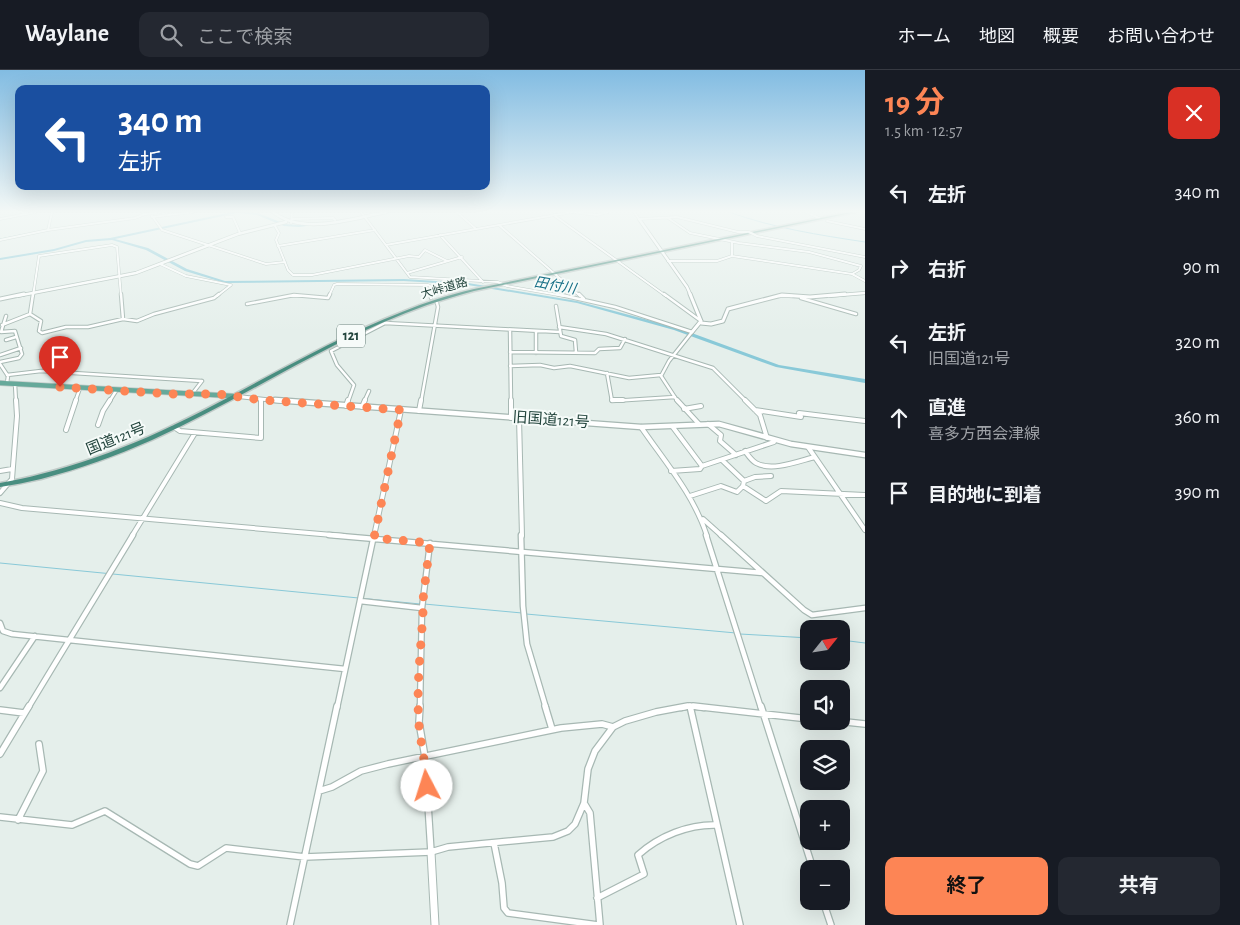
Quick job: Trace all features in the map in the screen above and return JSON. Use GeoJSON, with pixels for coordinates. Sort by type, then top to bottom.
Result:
{"type":"FeatureCollection","features":[{"type":"Feature","properties":{"kind":"highway","name":"大峠道路"},"geometry":{"type":"LineString","coordinates":[[233,396],[387,318],[431,301],[500,284],[662,252]]}},
{"type":"Feature","properties":{"kind":"highway","name":"国道121号"},"geometry":{"type":"LineString","coordinates":[[1,489],[8,483],[45,476],[129,449],[233,396]]}},
{"type":"Feature","properties":{"kind":"main road"},"geometry":{"type":"LineString","coordinates":[[0,383],[116,391],[233,396]]}},
{"type":"Feature","properties":{"kind":"street"},"geometry":{"type":"LineString","coordinates":[[30,314],[39,256],[67,252]]}},
{"type":"Feature","properties":{"kind":"street"},"geometry":{"type":"LineString","coordinates":[[118,252],[123,319]]}},
{"type":"Feature","properties":{"kind":"street"},"geometry":{"type":"LineString","coordinates":[[0,299],[136,273],[191,252]]}},
{"type":"Feature","properties":{"kind":"street"},"geometry":{"type":"LineString","coordinates":[[229,252],[266,264],[285,262]]}},
{"type":"Feature","properties":{"kind":"street"},"geometry":{"type":"LineString","coordinates":[[281,252],[292,275],[300,276],[409,256],[419,257],[423,252]]}},
{"type":"Feature","properties":{"kind":"street"},"geometry":{"type":"LineString","coordinates":[[391,252],[411,277],[496,282],[586,300],[623,310],[691,334]]}},
{"type":"Feature","properties":{"kind":"street"},"geometry":{"type":"LineString","coordinates":[[430,252],[446,261]]}},
{"type":"Feature","properties":{"kind":"street"},"geometry":{"type":"LineString","coordinates":[[457,252],[483,282]]}},
{"type":"Feature","properties":{"kind":"street"},"geometry":{"type":"LineString","coordinates":[[530,252],[586,300]]}},
{"type":"Feature","properties":{"kind":"street"},"geometry":{"type":"LineString","coordinates":[[605,252],[701,322],[708,325],[720,322],[724,318],[726,310],[782,295],[801,298],[856,314]]}},
{"type":"Feature","properties":{"kind":"street"},"geometry":{"type":"LineString","coordinates":[[662,252],[687,287],[701,322]]}},
{"type":"Feature","properties":{"kind":"street"},"geometry":{"type":"LineString","coordinates":[[732,252],[732,256]]}},
{"type":"Feature","properties":{"kind":"street"},"geometry":{"type":"LineString","coordinates":[[807,252],[861,266],[859,270],[852,274]]}},
{"type":"Feature","properties":{"kind":"street"},"geometry":{"type":"LineString","coordinates":[[845,252],[865,257]]}},
{"type":"Feature","properties":{"kind":"street"},"geometry":{"type":"LineString","coordinates":[[668,261],[717,261],[732,256],[852,274],[865,281]]}},
{"type":"Feature","properties":{"kind":"street"},"geometry":{"type":"LineString","coordinates":[[406,272],[424,269],[462,257]]}},
{"type":"Feature","properties":{"kind":"street"},"geometry":{"type":"LineString","coordinates":[[30,314],[40,319],[39,331],[42,333],[66,328],[88,327],[123,319],[137,321],[154,314],[214,298],[231,286],[186,276],[162,263]]}},
{"type":"Feature","properties":{"kind":"street"},"geometry":{"type":"LineString","coordinates":[[247,304],[294,295],[328,298],[337,284],[428,285],[430,286],[431,298]]}},
{"type":"Feature","properties":{"kind":"street"},"geometry":{"type":"LineString","coordinates":[[801,298],[865,294]]}},
{"type":"Feature","properties":{"kind":"street"},"geometry":{"type":"LineString","coordinates":[[420,411],[435,325],[438,304],[436,303]]}},
{"type":"Feature","properties":{"kind":"street"},"geometry":{"type":"LineString","coordinates":[[556,306],[562,337],[575,340],[576,352]]}},
{"type":"Feature","properties":{"kind":"street"},"geometry":{"type":"LineString","coordinates":[[1,328],[30,314]]}},
{"type":"Feature","properties":{"kind":"street"},"geometry":{"type":"LineString","coordinates":[[1,328],[6,316]]}},
{"type":"Feature","properties":{"kind":"street"},"geometry":{"type":"LineString","coordinates":[[661,375],[674,354],[701,322]]}},
{"type":"Feature","properties":{"kind":"street"},"geometry":{"type":"LineString","coordinates":[[346,406],[354,385],[337,365],[332,351],[385,323],[560,332]]}},
{"type":"Feature","properties":{"kind":"street"},"geometry":{"type":"LineString","coordinates":[[559,326],[604,334],[674,354],[714,368],[755,410],[762,420],[767,438]]}},
{"type":"Feature","properties":{"kind":"street"},"geometry":{"type":"LineString","coordinates":[[1,328],[2,332],[15,330],[21,348],[21,356],[0,363],[7,375],[6,383]]}},
{"type":"Feature","properties":{"kind":"street"},"geometry":{"type":"LineString","coordinates":[[510,330],[510,418]]}},
{"type":"Feature","properties":{"kind":"street"},"geometry":{"type":"LineString","coordinates":[[536,332],[536,352]]}},
{"type":"Feature","properties":{"kind":"street"},"geometry":{"type":"LineString","coordinates":[[6,340],[16,337]]}},
{"type":"Feature","properties":{"kind":"street"},"geometry":{"type":"LineString","coordinates":[[510,352],[594,353],[599,349],[620,348],[625,340]]}},
{"type":"Feature","properties":{"kind":"street"},"geometry":{"type":"LineString","coordinates":[[0,355],[21,348]]}},
{"type":"Feature","properties":{"kind":"street"},"geometry":{"type":"LineString","coordinates":[[594,370],[597,363]]}},
{"type":"Feature","properties":{"kind":"street"},"geometry":{"type":"LineString","coordinates":[[510,366],[540,365],[556,368],[570,366],[635,378],[661,375]]}},
{"type":"Feature","properties":{"kind":"street"},"geometry":{"type":"LineString","coordinates":[[7,375],[41,371],[202,381],[192,394]]}},
{"type":"Feature","properties":{"kind":"street"},"geometry":{"type":"LineString","coordinates":[[607,373],[612,401],[675,398]]}},
{"type":"Feature","properties":{"kind":"street"},"geometry":{"type":"LineString","coordinates":[[661,375],[675,398],[699,424]]}},
{"type":"Feature","properties":{"kind":"street"},"geometry":{"type":"LineString","coordinates":[[8,483],[12,479],[17,416],[16,384]]}},
{"type":"Feature","properties":{"kind":"street"},"geometry":{"type":"LineString","coordinates":[[66,430],[80,388]]}},
{"type":"Feature","properties":{"kind":"street"},"geometry":{"type":"LineString","coordinates":[[98,425],[103,411],[116,391]]}},
{"type":"Feature","properties":{"kind":"street"},"geometry":{"type":"LineString","coordinates":[[362,407],[369,391]]}},
{"type":"Feature","properties":{"kind":"street","name":"旧国道121号"},"geometry":{"type":"LineString","coordinates":[[233,396],[262,400],[641,426],[727,425],[774,440],[865,455]]}},
{"type":"Feature","properties":{"kind":"street"},"geometry":{"type":"LineString","coordinates":[[174,427],[180,431],[261,438],[262,400]]}},
{"type":"Feature","properties":{"kind":"street"},"geometry":{"type":"LineString","coordinates":[[684,409],[700,406]]}},
{"type":"Feature","properties":{"kind":"street"},"geometry":{"type":"LineString","coordinates":[[290,925],[401,410]]}},
{"type":"Feature","properties":{"kind":"street"},"geometry":{"type":"LineString","coordinates":[[755,410],[801,417],[799,412],[865,421]]}},
{"type":"Feature","properties":{"kind":"street"},"geometry":{"type":"LineString","coordinates":[[519,418],[523,606],[527,644],[552,729]]}},
{"type":"Feature","properties":{"kind":"street"},"geometry":{"type":"LineString","coordinates":[[708,424],[721,435],[720,441],[736,455]]}},
{"type":"Feature","properties":{"kind":"street"},"geometry":{"type":"LineString","coordinates":[[641,426],[690,496],[701,518],[810,860]]}},
{"type":"Feature","properties":{"kind":"street"},"geometry":{"type":"LineString","coordinates":[[672,426],[702,466]]}},
{"type":"Feature","properties":{"kind":"street"},"geometry":{"type":"LineString","coordinates":[[0,754],[195,432]]}},
{"type":"Feature","properties":{"kind":"street"},"geometry":{"type":"LineString","coordinates":[[672,471],[700,469],[702,466],[774,442],[774,440]]}},
{"type":"Feature","properties":{"kind":"street"},"geometry":{"type":"LineString","coordinates":[[808,447],[865,530]]}},
{"type":"Feature","properties":{"kind":"street"},"geometry":{"type":"LineString","coordinates":[[745,452],[755,462],[761,464],[781,464],[815,457]]}},
{"type":"Feature","properties":{"kind":"street"},"geometry":{"type":"LineString","coordinates":[[722,460],[743,484],[766,501],[781,491],[865,495]]}},
{"type":"Feature","properties":{"kind":"street"},"geometry":{"type":"LineString","coordinates":[[0,471],[12,469]]}},
{"type":"Feature","properties":{"kind":"street"},"geometry":{"type":"LineString","coordinates":[[690,496],[720,486],[737,492],[743,484],[757,476],[771,476]]}},
{"type":"Feature","properties":{"kind":"street"},"geometry":{"type":"LineString","coordinates":[[0,503],[17,507],[764,572]]}},
{"type":"Feature","properties":{"kind":"street"},"geometry":{"type":"LineString","coordinates":[[701,518],[812,615],[865,608]]}},
{"type":"Feature","properties":{"kind":"street"},"geometry":{"type":"LineString","coordinates":[[430,543],[422,606],[419,722],[425,757],[430,852],[435,896],[435,925]]}},
{"type":"Feature","properties":{"kind":"street"},"geometry":{"type":"LineString","coordinates":[[360,601],[422,606]]}},
{"type":"Feature","properties":{"kind":"street"},"geometry":{"type":"LineString","coordinates":[[0,623],[3,631],[12,634],[345,669]]}},
{"type":"Feature","properties":{"kind":"street"},"geometry":{"type":"LineString","coordinates":[[1,686],[35,636]]}},
{"type":"Feature","properties":{"kind":"street"},"geometry":{"type":"LineString","coordinates":[[690,706],[740,925]]}},
{"type":"Feature","properties":{"kind":"street"},"geometry":{"type":"LineString","coordinates":[[0,818],[72,825],[106,812],[190,864],[198,866],[226,848],[305,857],[430,852],[448,847],[553,837],[568,831],[575,824],[584,803],[591,759],[613,727],[637,716],[690,706],[800,718]]}},
{"type":"Feature","properties":{"kind":"street"},"geometry":{"type":"LineString","coordinates":[[0,710],[24,713]]}},
{"type":"Feature","properties":{"kind":"street"},"geometry":{"type":"LineString","coordinates":[[850,722],[865,724]]}},
{"type":"Feature","properties":{"kind":"street"},"geometry":{"type":"LineString","coordinates":[[319,792],[365,770],[552,729],[597,724],[608,724],[613,727]]}},
{"type":"Feature","properties":{"kind":"street"},"geometry":{"type":"LineString","coordinates":[[18,820],[44,771],[39,744]]}},
{"type":"Feature","properties":{"kind":"street"},"geometry":{"type":"LineString","coordinates":[[494,843],[502,883],[504,908],[508,913],[599,925],[590,813],[584,803]]}},
{"type":"Feature","properties":{"kind":"street"},"geometry":{"type":"LineString","coordinates":[[597,898],[644,874],[638,855],[639,852],[664,838],[694,827],[707,824],[717,826]]}},
{"type":"Feature","properties":{"kind":"street"},"geometry":{"type":"LineString","coordinates":[[826,910],[831,925]]}},
{"type":"Feature","properties":{"kind":"waterway","name":"田付川"},"geometry":{"type":"LineString","coordinates":[[0,259],[43,252]]}},
{"type":"Feature","properties":{"kind":"waterway","name":"田付川"},"geometry":{"type":"LineString","coordinates":[[152,252],[186,270],[225,282],[404,280],[468,284],[577,302],[676,329],[778,366],[865,381]]}},
{"type":"Feature","properties":{"kind":"waterway"},"geometry":{"type":"LineString","coordinates":[[0,563],[420,604]]}},
{"type":"Feature","properties":{"kind":"waterway"},"geometry":{"type":"LineString","coordinates":[[424,604],[522,613]]}},
{"type":"Feature","properties":{"kind":"waterway"},"geometry":{"type":"LineString","coordinates":[[526,614],[736,633]]}},
{"type":"Feature","properties":{"kind":"waterway"},"geometry":{"type":"LineString","coordinates":[[740,634],[800,637]]}},
{"type":"Feature","properties":{"kind":"waterway"},"geometry":{"type":"LineString","coordinates":[[850,641],[865,643]]}},
{"type":"Feature","properties":{"kind":"route"},"geometry":{"type":"LineString","coordinates":[[60,387],[171,394],[208,393],[262,400],[401,410],[374,538],[430,543],[422,608],[419,674],[419,722],[425,757],[427,786]]}}]}
